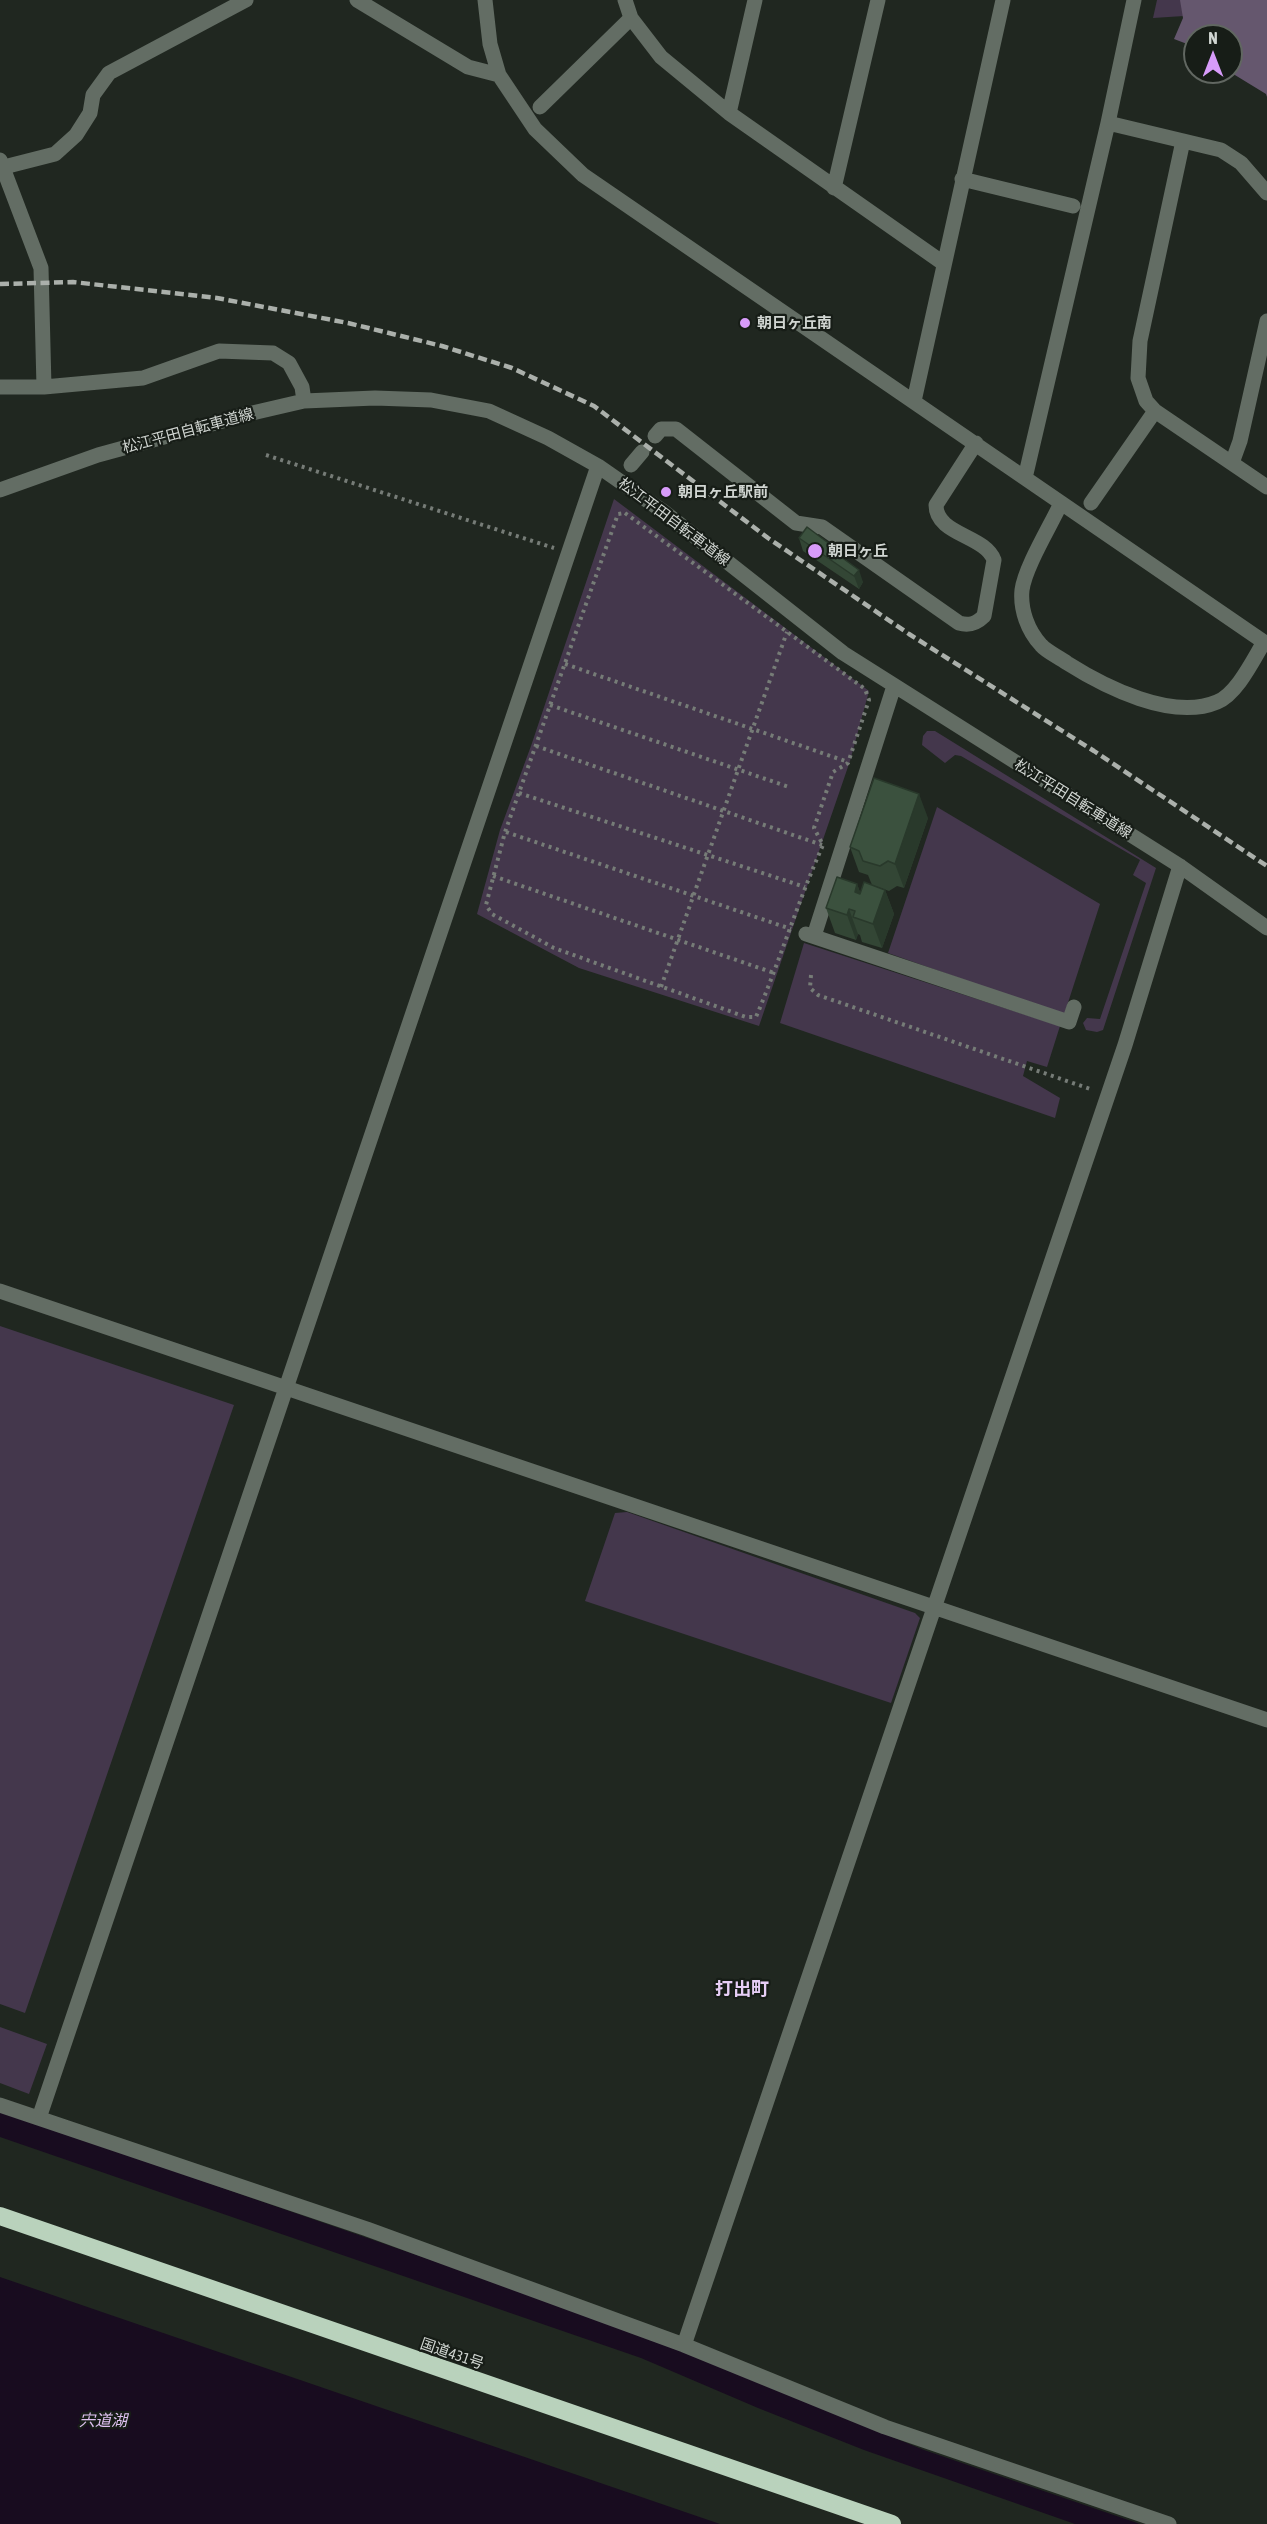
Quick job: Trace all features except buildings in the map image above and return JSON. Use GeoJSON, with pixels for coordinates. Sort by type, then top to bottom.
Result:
{"type":"FeatureCollection","features":[{"type":"Feature","properties":{"kind":"highway","name":"国道431号"},"geometry":{"type":"LineString","coordinates":[[0,2216],[892,2524]]}},
{"type":"Feature","properties":{"kind":"street"},"geometry":{"type":"LineString","coordinates":[[44,387],[41,268],[2,164],[55,154],[76,135],[90,113],[93,95],[109,73],[246,0]]}},
{"type":"Feature","properties":{"kind":"street"},"geometry":{"type":"LineString","coordinates":[[357,0],[468,67],[499,75]]}},
{"type":"Feature","properties":{"kind":"street"},"geometry":{"type":"LineString","coordinates":[[485,0],[490,44],[499,75],[535,129],[583,176],[1266,643],[1240,681],[1219,702],[1197,708],[1168,707],[1099,683],[1042,646],[1028,627],[1023,608],[1022,589],[1061,503]]}},
{"type":"Feature","properties":{"kind":"street"},"geometry":{"type":"LineString","coordinates":[[625,0],[631,18],[661,57],[729,113],[943,263]]}},
{"type":"Feature","properties":{"kind":"street"},"geometry":{"type":"LineString","coordinates":[[729,113],[755,0]]}},
{"type":"Feature","properties":{"kind":"street"},"geometry":{"type":"LineString","coordinates":[[834,188],[878,0]]}},
{"type":"Feature","properties":{"kind":"street"},"geometry":{"type":"LineString","coordinates":[[914,401],[1003,0]]}},
{"type":"Feature","properties":{"kind":"street"},"geometry":{"type":"LineString","coordinates":[[1025,478],[1108,123],[1134,0]]}},
{"type":"Feature","properties":{"kind":"street"},"geometry":{"type":"LineString","coordinates":[[540,107],[631,18]]}},
{"type":"Feature","properties":{"kind":"street"},"geometry":{"type":"LineString","coordinates":[[1108,123],[1221,150],[1241,163],[1267,194]]}},
{"type":"Feature","properties":{"kind":"street"},"geometry":{"type":"LineString","coordinates":[[1183,141],[1139,350],[1137,367],[1140,388],[1146,401],[1155,411],[1267,487]]}},
{"type":"Feature","properties":{"kind":"street"},"geometry":{"type":"LineString","coordinates":[[962,179],[1073,206]]}},
{"type":"Feature","properties":{"kind":"street"},"geometry":{"type":"LineString","coordinates":[[1232,463],[1240,441],[1267,321]]}},
{"type":"Feature","properties":{"kind":"street"},"geometry":{"type":"LineString","coordinates":[[0,387],[44,387],[143,378],[219,351],[273,353],[289,363],[302,387],[304,401]]}},
{"type":"Feature","properties":{"kind":"street","name":"松江平田自転車道線"},"geometry":{"type":"LineString","coordinates":[[0,490],[98,455],[304,401],[375,398],[431,400],[489,411],[548,438],[598,466],[664,512],[843,653],[1180,866],[1267,928]]}},
{"type":"Feature","properties":{"kind":"street"},"geometry":{"type":"LineString","coordinates":[[1091,503],[1155,411]]}},
{"type":"Feature","properties":{"kind":"street"},"geometry":{"type":"LineString","coordinates":[[655,436],[661,429],[676,429],[796,523],[822,527],[966,625],[974,624],[984,616],[993,560],[987,551],[943,522],[936,511],[936,505],[976,443]]}},
{"type":"Feature","properties":{"kind":"street"},"geometry":{"type":"LineString","coordinates":[[631,465],[642,452]]}},
{"type":"Feature","properties":{"kind":"street"},"geometry":{"type":"LineString","coordinates":[[39,2118],[598,466]]}},
{"type":"Feature","properties":{"kind":"street"},"geometry":{"type":"LineString","coordinates":[[894,686],[841,851],[810,935],[1069,1022],[1074,1007]]}},
{"type":"Feature","properties":{"kind":"street"},"geometry":{"type":"LineString","coordinates":[[684,2345],[1108,1095],[1180,866]]}},
{"type":"Feature","properties":{"kind":"street"},"geometry":{"type":"LineString","coordinates":[[0,1291],[1267,1720]]}},
{"type":"Feature","properties":{"kind":"street"},"geometry":{"type":"LineString","coordinates":[[0,2105],[367,2229],[684,2345],[885,2427],[1169,2524]]}},
{"type":"Feature","properties":{"kind":"path"},"geometry":{"type":"LineString","coordinates":[[266,455],[569,553]]}},
{"type":"Feature","properties":{"kind":"path"},"geometry":{"type":"LineString","coordinates":[[625,513],[865,689],[869,700],[848,763],[833,772],[814,828],[823,845],[756,1017],[746,1017],[554,948],[492,914],[486,905],[505,832],[618,514],[625,513]]}},
{"type":"Feature","properties":{"kind":"path"},"geometry":{"type":"LineString","coordinates":[[661,987],[787,632]]}},
{"type":"Feature","properties":{"kind":"path"},"geometry":{"type":"LineString","coordinates":[[565,664],[867,769]]}},
{"type":"Feature","properties":{"kind":"path"},"geometry":{"type":"LineString","coordinates":[[550,705],[789,786]]}},
{"type":"Feature","properties":{"kind":"path"},"geometry":{"type":"LineString","coordinates":[[536,746],[841,851]]}},
{"type":"Feature","properties":{"kind":"path"},"geometry":{"type":"LineString","coordinates":[[519,793],[805,887]]}},
{"type":"Feature","properties":{"kind":"path"},"geometry":{"type":"LineString","coordinates":[[505,832],[784,927]]}},
{"type":"Feature","properties":{"kind":"path"},"geometry":{"type":"LineString","coordinates":[[493,876],[774,973]]}},
{"type":"Feature","properties":{"kind":"path"},"geometry":{"type":"LineString","coordinates":[[811,975],[810,988],[818,995],[1108,1095]]}},
{"type":"Feature","properties":{"kind":"shaded area"},"geometry":{"type":"Polygon","coordinates":[[[1157,0],[1262,0],[1230,13],[1153,18],[1157,0]]]}},
{"type":"Feature","properties":{"kind":"shaded area"},"geometry":{"type":"Polygon","coordinates":[[[1180,0],[1267,0],[1267,97],[1266,94],[1243,80],[1243,24],[1183,24],[1183,42],[1174,39],[1183,18],[1180,0]]]}},
{"type":"Feature","properties":{"kind":"shaded area"},"geometry":{"type":"Polygon","coordinates":[[[614,499],[869,691],[850,761],[759,1026],[579,968],[477,914],[500,830],[531,746],[614,499]]]}},
{"type":"Feature","properties":{"kind":"shaded area"},"geometry":{"type":"Polygon","coordinates":[[[927,731],[935,731],[1156,868],[1103,1030],[1097,1032],[1086,1030],[1083,1023],[1087,1018],[1100,1019],[1146,883],[1133,875],[1140,860],[961,756],[955,755],[945,763],[922,745],[923,736],[927,731]]]}},
{"type":"Feature","properties":{"kind":"shaded area"},"geometry":{"type":"Polygon","coordinates":[[[937,807],[1100,904],[1064,1015],[888,953],[937,807]]]}},
{"type":"Feature","properties":{"kind":"shaded area"},"geometry":{"type":"Polygon","coordinates":[[[804,943],[1060,1026],[1047,1067],[1027,1061],[1023,1076],[1060,1098],[1055,1118],[780,1023],[804,943]]]}},
{"type":"Feature","properties":{"kind":"shaded area"},"geometry":{"type":"Polygon","coordinates":[[[0,1326],[234,1405],[25,2013],[0,2004],[0,1326]]]}},
{"type":"Feature","properties":{"kind":"shaded area"},"geometry":{"type":"Polygon","coordinates":[[[627,1512],[915,1613],[920,1618],[891,1703],[585,1601],[615,1513],[627,1512]]]}},
{"type":"Feature","properties":{"kind":"shaded area"},"geometry":{"type":"Polygon","coordinates":[[[0,2027],[47,2044],[29,2094],[0,2083],[0,2027]]]}},
{"type":"Feature","properties":{"kind":"water"},"geometry":{"type":"Polygon","coordinates":[[[0,2111],[616,2324],[924,2450],[1140,2524],[1075,2524],[864,2450],[641,2358],[0,2137],[0,2111]]]}},
{"type":"Feature","properties":{"kind":"water","name":"宍道湖"},"geometry":{"type":"Polygon","coordinates":[[[0,2277],[720,2524],[0,2524],[0,2277]]]}},
{"type":"Feature","properties":{"kind":"railway"},"geometry":{"type":"LineString","coordinates":[[0,284],[73,282],[217,298],[348,323],[442,346],[512,368],[594,406],[768,538],[909,634],[1094,751],[1267,866]]}},
{"type":"Feature","properties":{"kind":"place","name":"朝日ヶ丘南"},"geometry":{"type":"Point","coordinates":[745,323]}},
{"type":"Feature","properties":{"kind":"place","name":"朝日ヶ丘駅前"},"geometry":{"type":"Point","coordinates":[666,492]}},
{"type":"Feature","properties":{"kind":"place","name":"朝日ヶ丘"},"geometry":{"type":"Point","coordinates":[815,551]}},
{"type":"Feature","properties":{"kind":"district","name":"打出町"},"geometry":{"type":"Point","coordinates":[742,1989]}}]}
